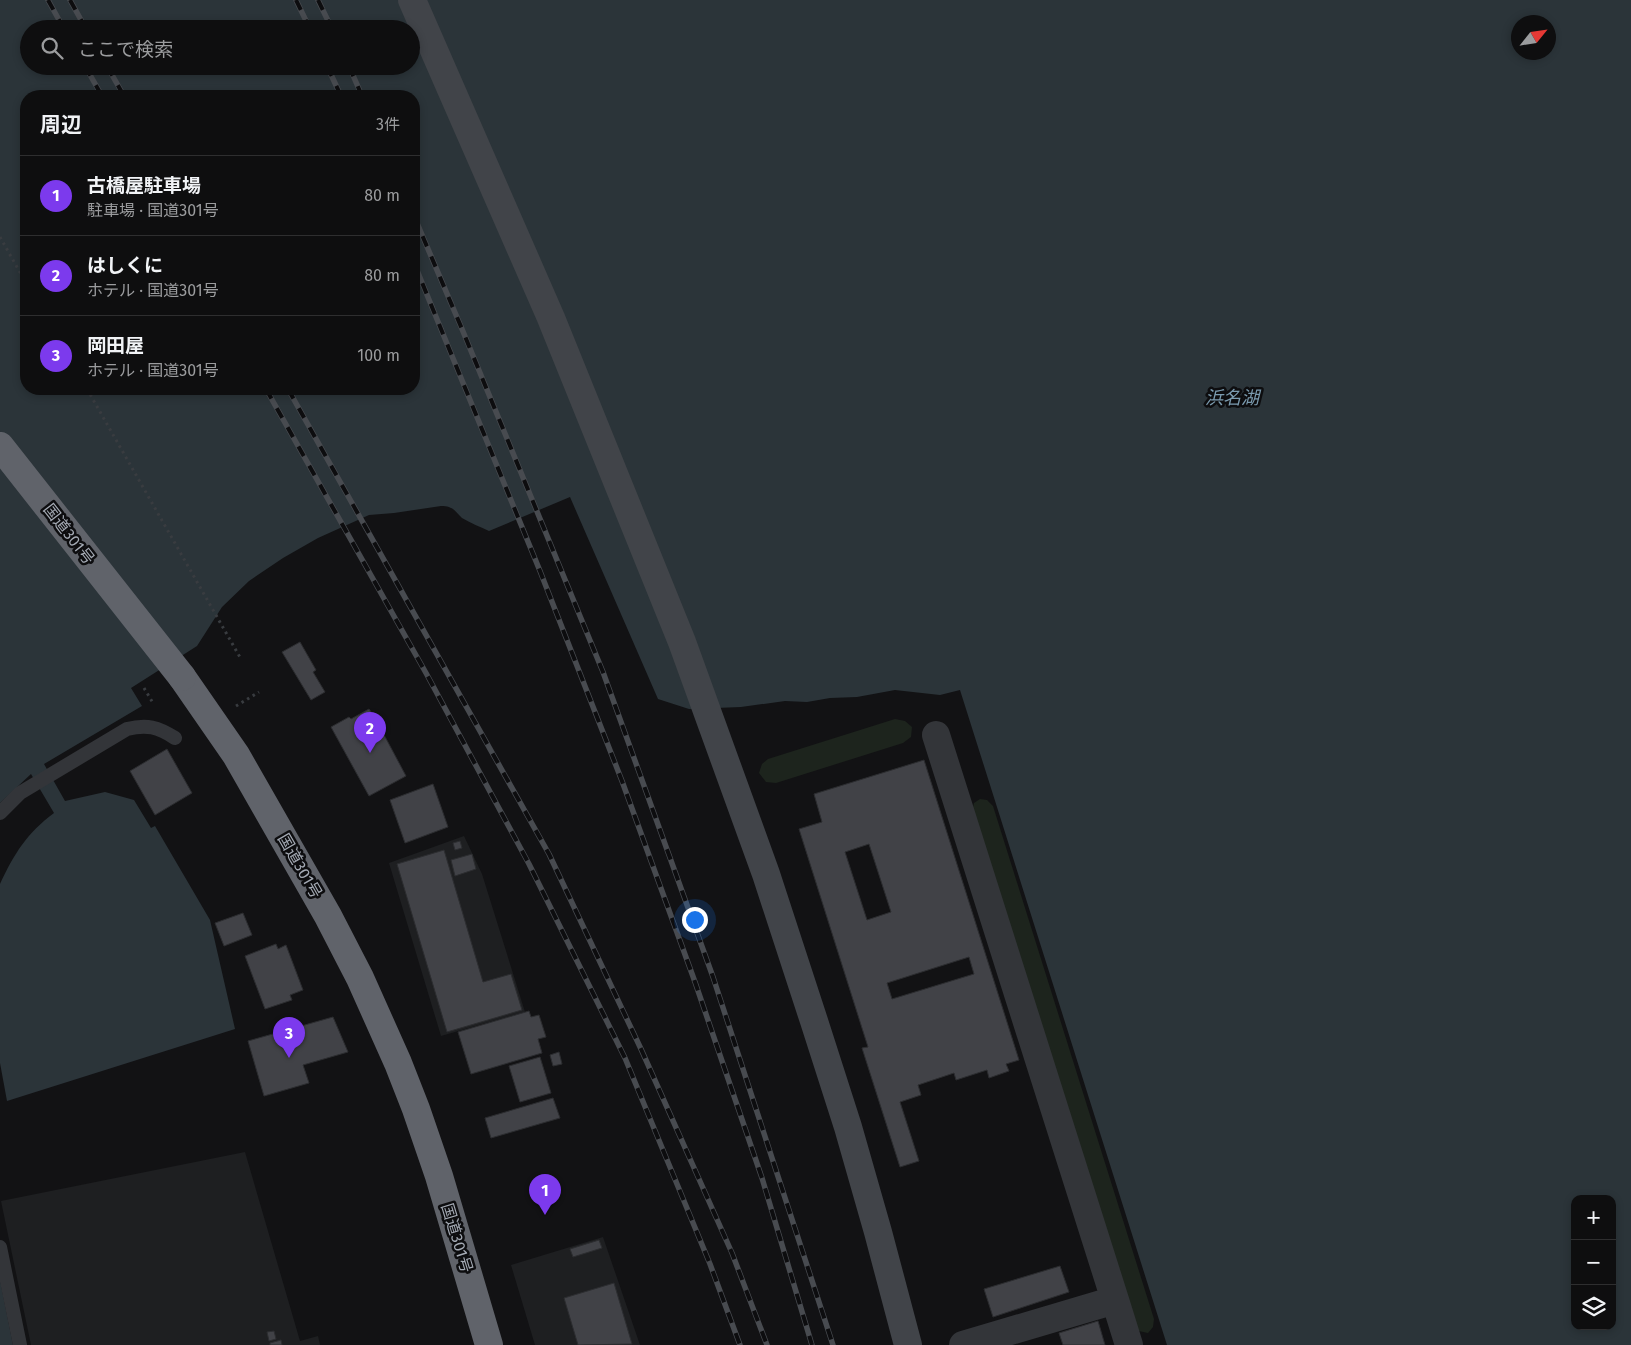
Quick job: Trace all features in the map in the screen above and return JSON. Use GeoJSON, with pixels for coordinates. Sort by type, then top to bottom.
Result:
{"type":"FeatureCollection","features":[{"type":"Feature","properties":{"kind":"highway","name":"国道301号"},"geometry":{"type":"LineString","coordinates":[[0,446],[182,677],[236,755],[328,916],[360,978],[398,1063],[416,1109],[439,1176],[489,1345]]}},
{"type":"Feature","properties":{"kind":"street"},"geometry":{"type":"LineString","coordinates":[[412,0],[551,318],[682,642],[766,874],[845,1119],[908,1345]]}},
{"type":"Feature","properties":{"kind":"street"},"geometry":{"type":"LineString","coordinates":[[936,735],[1129,1345]]}},
{"type":"Feature","properties":{"kind":"street"},"geometry":{"type":"LineString","coordinates":[[963,1345],[1115,1300]]}},
{"type":"Feature","properties":{"kind":"lane"},"geometry":{"type":"LineString","coordinates":[[0,813],[20,793],[127,729],[139,726],[152,727],[164,731],[175,738]]}},
{"type":"Feature","properties":{"kind":"lane"},"geometry":{"type":"LineString","coordinates":[[0,1247],[20,1345]]}},
{"type":"Feature","properties":{"kind":"path"},"geometry":{"type":"LineString","coordinates":[[0,238],[20,273]]}},
{"type":"Feature","properties":{"kind":"path"},"geometry":{"type":"LineString","coordinates":[[89,395],[241,660]]}},
{"type":"Feature","properties":{"kind":"path"},"geometry":{"type":"LineString","coordinates":[[144,688],[153,703]]}},
{"type":"Feature","properties":{"kind":"path"},"geometry":{"type":"LineString","coordinates":[[233,708],[259,692]]}},
{"type":"Feature","properties":{"kind":"shaded area"},"geometry":{"type":"Polygon","coordinates":[[[895,719],[905,721],[912,727],[911,737],[903,743],[776,783],[766,782],[759,773],[762,764],[768,759],[895,719]]]}},
{"type":"Feature","properties":{"kind":"shaded area"},"geometry":{"type":"Polygon","coordinates":[[[980,799],[987,800],[993,806],[1154,1319],[1153,1327],[1148,1333],[1139,1331],[1134,1324],[972,812],[974,803],[980,799]]]}},
{"type":"Feature","properties":{"kind":"shaded area"},"geometry":{"type":"Polygon","coordinates":[[[464,836],[482,874],[525,1012],[441,1036],[389,863],[464,836]]]}},
{"type":"Feature","properties":{"kind":"shaded area"},"geometry":{"type":"Polygon","coordinates":[[[245,1152],[300,1341],[318,1336],[320,1345],[31,1345],[1,1201],[245,1152]]]}},
{"type":"Feature","properties":{"kind":"shaded area"},"geometry":{"type":"Polygon","coordinates":[[[603,1237],[640,1345],[535,1345],[511,1265],[603,1237]]]}},
{"type":"Feature","properties":{"kind":"water","name":"浜名湖"},"geometry":{"type":"Polygon","coordinates":[[[0,0],[1631,0],[1631,1345],[1167,1345],[960,690],[940,695],[895,690],[857,697],[830,698],[807,702],[785,701],[741,707],[689,709],[658,699],[570,497],[489,531],[462,518],[451,508],[441,506],[369,515],[318,538],[283,558],[249,581],[222,607],[197,646],[131,688],[142,706],[44,764],[65,801],[105,792],[134,800],[151,828],[155,826],[210,920],[235,1029],[7,1101],[0,1063],[0,884],[22,845],[36,828],[54,813],[31,774],[0,803],[0,0]]]}},
{"type":"Feature","properties":{"kind":"water"},"geometry":{"type":"Polygon","coordinates":[[[0,1280],[13,1345],[0,1345],[0,1280]]]}},
{"type":"Feature","properties":{"kind":"building"},"geometry":{"type":"Polygon","coordinates":[[[300,642],[316,670],[313,672],[325,692],[311,700],[282,652],[300,642]]]}},
{"type":"Feature","properties":{"kind":"building"},"geometry":{"type":"Polygon","coordinates":[[[369,709],[374,716],[377,715],[385,730],[382,731],[406,776],[369,796],[331,727],[369,709]]]}},
{"type":"Feature","properties":{"kind":"building"},"geometry":{"type":"Polygon","coordinates":[[[167,749],[192,793],[155,815],[130,771],[167,749]]]}},
{"type":"Feature","properties":{"kind":"building"},"geometry":{"type":"Polygon","coordinates":[[[924,760],[1019,1060],[1006,1064],[1009,1071],[989,1078],[987,1070],[956,1080],[954,1073],[918,1085],[921,1095],[900,1102],[919,1161],[900,1167],[862,1048],[868,1047],[799,829],[822,822],[814,794],[924,760]],[[869,844],[845,852],[867,920],[891,912],[869,844]],[[969,957],[887,983],[892,999],[974,974],[969,957]]]}},
{"type":"Feature","properties":{"kind":"building"},"geometry":{"type":"Polygon","coordinates":[[[433,784],[448,827],[405,843],[390,800],[433,784]]]}},
{"type":"Feature","properties":{"kind":"building"},"geometry":{"type":"Polygon","coordinates":[[[460,841],[462,848],[455,850],[453,843],[460,841]]]}},
{"type":"Feature","properties":{"kind":"building"},"geometry":{"type":"Polygon","coordinates":[[[444,850],[483,982],[511,974],[522,1010],[447,1032],[397,864],[444,850]]]}},
{"type":"Feature","properties":{"kind":"building"},"geometry":{"type":"Polygon","coordinates":[[[472,854],[476,869],[455,876],[451,860],[472,854]]]}},
{"type":"Feature","properties":{"kind":"building"},"geometry":{"type":"Polygon","coordinates":[[[243,913],[252,935],[224,946],[215,923],[243,913]]]}},
{"type":"Feature","properties":{"kind":"building"},"geometry":{"type":"Polygon","coordinates":[[[276,944],[278,949],[286,945],[303,990],[290,995],[292,1000],[265,1009],[245,956],[276,944]]]}},
{"type":"Feature","properties":{"kind":"building"},"geometry":{"type":"Polygon","coordinates":[[[529,1011],[531,1017],[539,1015],[546,1037],[538,1039],[542,1053],[471,1074],[458,1032],[529,1011]]]}},
{"type":"Feature","properties":{"kind":"building"},"geometry":{"type":"Polygon","coordinates":[[[333,1017],[348,1052],[303,1065],[309,1083],[264,1096],[248,1041],[333,1017]]]}},
{"type":"Feature","properties":{"kind":"building"},"geometry":{"type":"Polygon","coordinates":[[[559,1052],[562,1064],[553,1066],[550,1055],[559,1052]]]}},
{"type":"Feature","properties":{"kind":"building"},"geometry":{"type":"Polygon","coordinates":[[[540,1057],[551,1093],[520,1102],[509,1066],[540,1057]]]}},
{"type":"Feature","properties":{"kind":"building"},"geometry":{"type":"Polygon","coordinates":[[[553,1098],[560,1118],[491,1138],[485,1118],[553,1098]]]}},
{"type":"Feature","properties":{"kind":"building"},"geometry":{"type":"Polygon","coordinates":[[[599,1240],[602,1248],[573,1257],[570,1249],[599,1240]]]}},
{"type":"Feature","properties":{"kind":"building"},"geometry":{"type":"Polygon","coordinates":[[[1060,1266],[1069,1292],[993,1317],[984,1289],[1060,1266]]]}},
{"type":"Feature","properties":{"kind":"building"},"geometry":{"type":"Polygon","coordinates":[[[614,1283],[632,1344],[578,1345],[564,1298],[614,1283]]]}},
{"type":"Feature","properties":{"kind":"building"},"geometry":{"type":"Polygon","coordinates":[[[1098,1321],[1105,1345],[1063,1345],[1059,1333],[1098,1321]]]}},
{"type":"Feature","properties":{"kind":"building"},"geometry":{"type":"Polygon","coordinates":[[[274,1331],[276,1339],[269,1341],[267,1332],[274,1331]]]}},
{"type":"Feature","properties":{"kind":"building"},"geometry":{"type":"Polygon","coordinates":[[[281,1340],[282,1345],[270,1345],[270,1343],[281,1340]]]}},
{"type":"Feature","properties":{"kind":"railway"},"geometry":{"type":"LineString","coordinates":[[48,0],[59,20]]}},
{"type":"Feature","properties":{"kind":"railway"},"geometry":{"type":"LineString","coordinates":[[70,0],[81,20]]}},
{"type":"Feature","properties":{"kind":"railway"},"geometry":{"type":"LineString","coordinates":[[296,0],[306,20]]}},
{"type":"Feature","properties":{"kind":"railway"},"geometry":{"type":"LineString","coordinates":[[318,0],[328,20]]}},
{"type":"Feature","properties":{"kind":"railway"},"geometry":{"type":"LineString","coordinates":[[90,75],[99,90]]}},
{"type":"Feature","properties":{"kind":"railway"},"geometry":{"type":"LineString","coordinates":[[112,75],[121,90]]}},
{"type":"Feature","properties":{"kind":"railway"},"geometry":{"type":"LineString","coordinates":[[331,75],[338,90]]}},
{"type":"Feature","properties":{"kind":"railway"},"geometry":{"type":"LineString","coordinates":[[353,75],[359,90]]}},
{"type":"Feature","properties":{"kind":"railway"},"geometry":{"type":"LineString","coordinates":[[420,230],[603,672],[713,977],[833,1345]]}},
{"type":"Feature","properties":{"kind":"railway"},"geometry":{"type":"LineString","coordinates":[[420,278],[540,571],[622,781],[695,982],[762,1178],[812,1345]]}},
{"type":"Feature","properties":{"kind":"railway"},"geometry":{"type":"LineString","coordinates":[[269,395],[426,673],[529,864],[625,1058],[710,1264],[740,1345]]}},
{"type":"Feature","properties":{"kind":"railway"},"geometry":{"type":"LineString","coordinates":[[291,395],[549,854],[641,1049],[732,1253],[767,1345]]}},
{"type":"Feature","properties":{"kind":"place","name":"はしくに"},"geometry":{"type":"Point","coordinates":[370,753]}},
{"type":"Feature","properties":{"kind":"place","name":"岡田屋"},"geometry":{"type":"Point","coordinates":[289,1058]}},
{"type":"Feature","properties":{"kind":"place","name":"古橋屋駐車場"},"geometry":{"type":"Point","coordinates":[545,1215]}}]}
